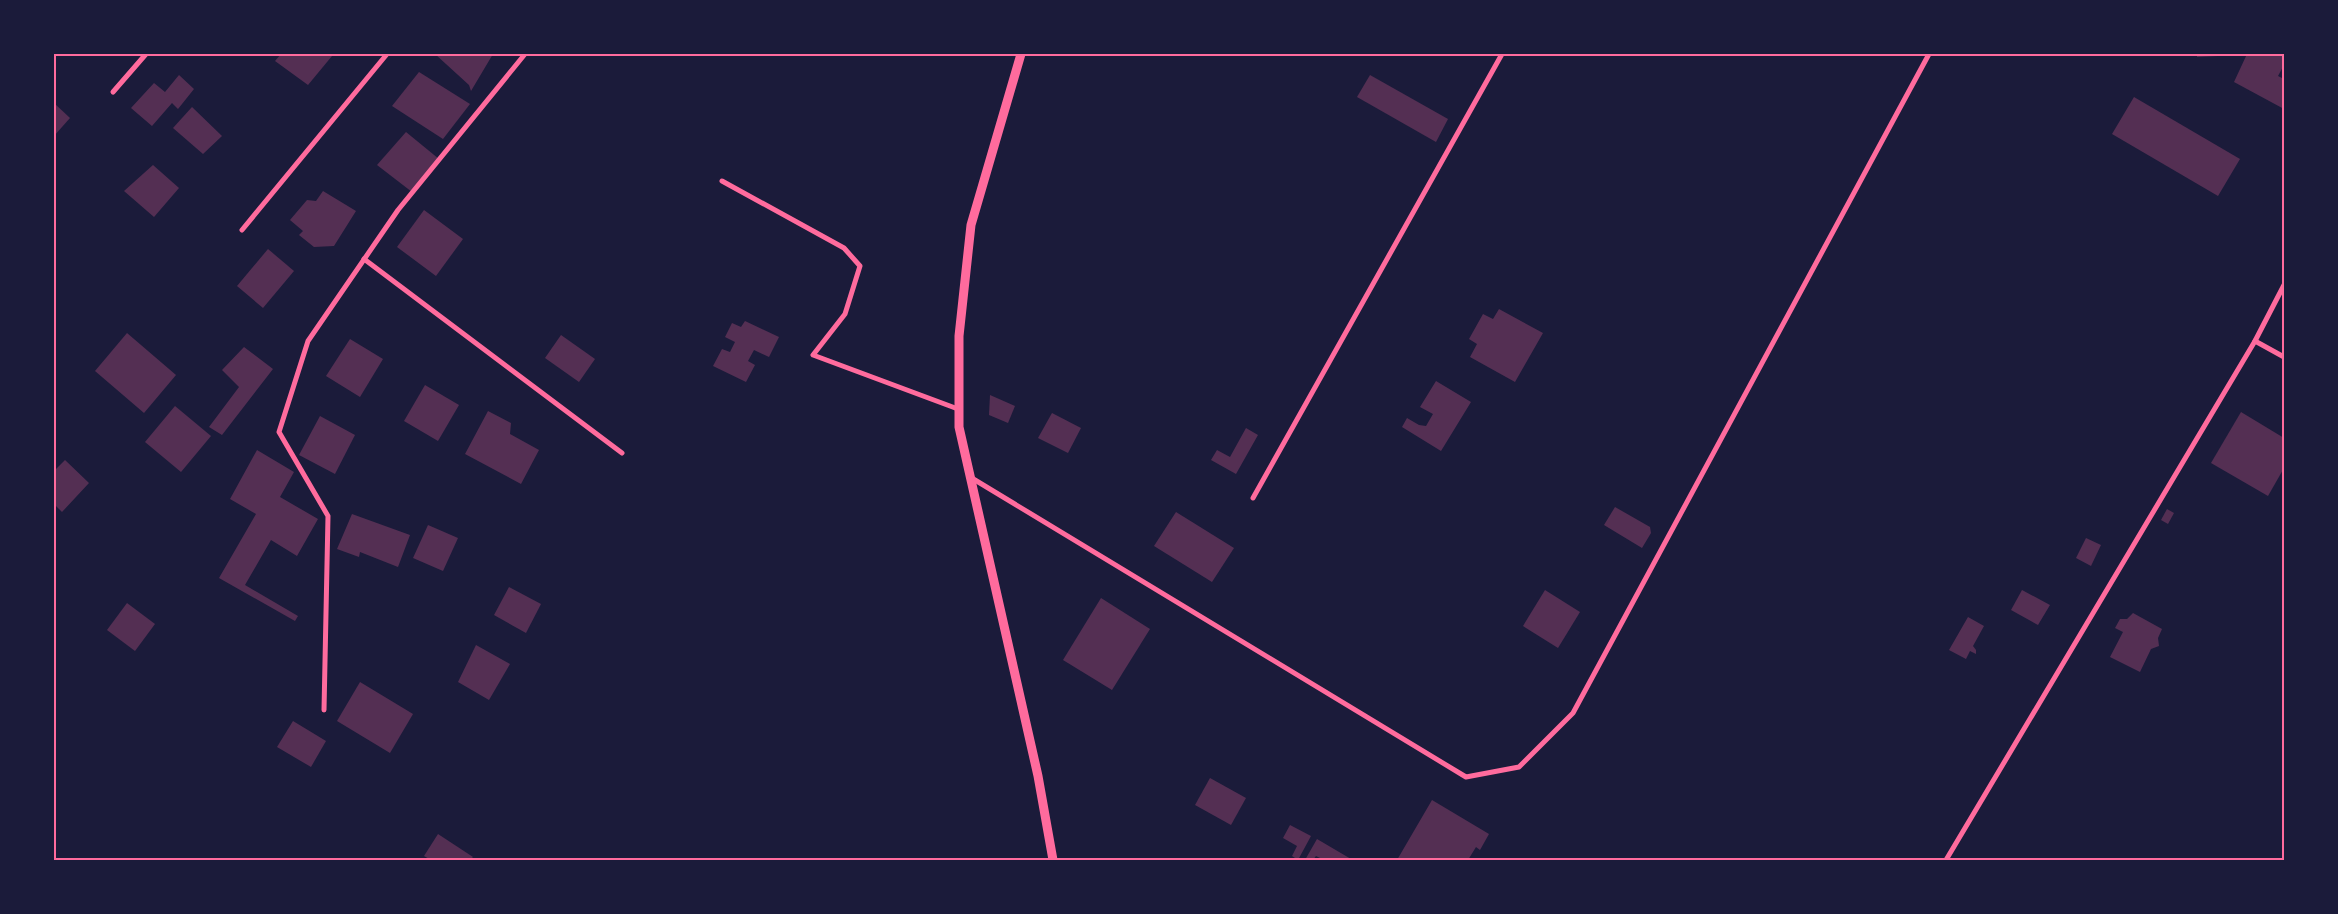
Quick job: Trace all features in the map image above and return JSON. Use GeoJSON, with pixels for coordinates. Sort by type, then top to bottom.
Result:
{"type":"FeatureCollection","features":[{"type":"Feature","properties":{"kind":"street"},"geometry":{"type":"LineString","coordinates":[[113,92],[146,54]]}},
{"type":"Feature","properties":{"kind":"street"},"geometry":{"type":"LineString","coordinates":[[242,230],[387,54]]}},
{"type":"Feature","properties":{"kind":"street"},"geometry":{"type":"LineString","coordinates":[[324,710],[328,516],[279,432],[308,341],[398,210],[525,54]]}},
{"type":"Feature","properties":{"kind":"street"},"geometry":{"type":"LineString","coordinates":[[1022,54],[971,225],[959,336],[958,409],[959,427],[1038,776],[1053,860]]}},
{"type":"Feature","properties":{"kind":"street"},"geometry":{"type":"LineString","coordinates":[[1253,498],[1502,54]]}},
{"type":"Feature","properties":{"kind":"street"},"geometry":{"type":"LineString","coordinates":[[970,477],[1466,777],[1519,767],[1573,713],[1929,54]]}},
{"type":"Feature","properties":{"kind":"street"},"geometry":{"type":"LineString","coordinates":[[722,182],[844,248],[860,266],[845,314],[813,355],[958,409]]}},
{"type":"Feature","properties":{"kind":"street"},"geometry":{"type":"LineString","coordinates":[[364,259],[622,453]]}},
{"type":"Feature","properties":{"kind":"street"},"geometry":{"type":"LineString","coordinates":[[1946,860],[2255,340],[2284,285]]}},
{"type":"Feature","properties":{"kind":"street"},"geometry":{"type":"LineString","coordinates":[[2255,340],[2284,357]]}},
{"type":"Feature","properties":{"kind":"building"},"geometry":{"type":"Polygon","coordinates":[[[281,54],[329,54],[332,56],[308,85],[275,61],[281,54]]]}},
{"type":"Feature","properties":{"kind":"building"},"geometry":{"type":"Polygon","coordinates":[[[435,54],[493,54],[471,91],[469,85],[435,54]]]}},
{"type":"Feature","properties":{"kind":"building"},"geometry":{"type":"Polygon","coordinates":[[[2197,54],[2218,54],[2218,56],[2197,57],[2197,54]]]}},
{"type":"Feature","properties":{"kind":"building"},"geometry":{"type":"Polygon","coordinates":[[[2247,54],[2284,54],[2284,65],[2278,76],[2284,79],[2284,109],[2234,82],[2247,54]]]}},
{"type":"Feature","properties":{"kind":"building"},"geometry":{"type":"Polygon","coordinates":[[[419,72],[470,104],[443,139],[392,106],[419,72]]]}},
{"type":"Feature","properties":{"kind":"building"},"geometry":{"type":"Polygon","coordinates":[[[179,75],[194,89],[178,109],[172,103],[152,126],[131,108],[154,83],[165,92],[179,75]]]}},
{"type":"Feature","properties":{"kind":"building"},"geometry":{"type":"Polygon","coordinates":[[[1370,75],[1448,119],[1436,142],[1357,97],[1370,75]]]}},
{"type":"Feature","properties":{"kind":"building"},"geometry":{"type":"Polygon","coordinates":[[[2134,97],[2240,159],[2218,196],[2112,134],[2134,97]]]}},
{"type":"Feature","properties":{"kind":"building"},"geometry":{"type":"Polygon","coordinates":[[[54,103],[70,118],[54,136],[54,103]]]}},
{"type":"Feature","properties":{"kind":"building"},"geometry":{"type":"Polygon","coordinates":[[[192,107],[222,136],[203,154],[173,128],[192,107]]]}},
{"type":"Feature","properties":{"kind":"building"},"geometry":{"type":"Polygon","coordinates":[[[406,132],[439,159],[412,192],[377,165],[406,132]]]}},
{"type":"Feature","properties":{"kind":"building"},"geometry":{"type":"Polygon","coordinates":[[[153,165],[179,188],[154,217],[124,191],[153,165]]]}},
{"type":"Feature","properties":{"kind":"building"},"geometry":{"type":"Polygon","coordinates":[[[323,191],[356,211],[334,246],[314,247],[299,235],[303,231],[290,220],[307,200],[316,201],[323,191]]]}},
{"type":"Feature","properties":{"kind":"building"},"geometry":{"type":"Polygon","coordinates":[[[424,210],[463,239],[436,276],[397,247],[424,210]]]}},
{"type":"Feature","properties":{"kind":"building"},"geometry":{"type":"Polygon","coordinates":[[[268,249],[294,271],[263,308],[237,286],[268,249]]]}},
{"type":"Feature","properties":{"kind":"building"},"geometry":{"type":"Polygon","coordinates":[[[1499,309],[1543,333],[1515,382],[1470,357],[1477,344],[1469,339],[1483,314],[1493,319],[1499,309]]]}},
{"type":"Feature","properties":{"kind":"building"},"geometry":{"type":"Polygon","coordinates":[[[745,321],[779,337],[769,357],[754,350],[748,361],[755,365],[746,382],[713,366],[722,349],[730,352],[735,342],[725,337],[732,323],[741,327],[745,321]]]}},
{"type":"Feature","properties":{"kind":"building"},"geometry":{"type":"Polygon","coordinates":[[[127,333],[176,375],[144,413],[95,371],[127,333]]]}},
{"type":"Feature","properties":{"kind":"building"},"geometry":{"type":"Polygon","coordinates":[[[561,335],[595,359],[579,382],[545,358],[561,335]]]}},
{"type":"Feature","properties":{"kind":"building"},"geometry":{"type":"Polygon","coordinates":[[[350,339],[383,359],[360,397],[326,376],[350,339]]]}},
{"type":"Feature","properties":{"kind":"building"},"geometry":{"type":"Polygon","coordinates":[[[244,347],[273,369],[222,435],[209,427],[239,387],[222,370],[244,347]]]}},
{"type":"Feature","properties":{"kind":"building"},"geometry":{"type":"Polygon","coordinates":[[[1436,381],[1471,402],[1441,451],[1402,427],[1407,418],[1419,425],[1426,426],[1433,414],[1420,407],[1436,381]]]}},
{"type":"Feature","properties":{"kind":"building"},"geometry":{"type":"Polygon","coordinates":[[[425,385],[459,405],[438,441],[404,421],[425,385]]]}},
{"type":"Feature","properties":{"kind":"building"},"geometry":{"type":"Polygon","coordinates":[[[990,395],[1015,406],[1008,423],[989,415],[990,395]]]}},
{"type":"Feature","properties":{"kind":"building"},"geometry":{"type":"Polygon","coordinates":[[[175,406],[211,436],[181,472],[145,442],[175,406]]]}},
{"type":"Feature","properties":{"kind":"building"},"geometry":{"type":"Polygon","coordinates":[[[488,411],[511,423],[510,434],[539,450],[521,484],[465,454],[488,411]]]}},
{"type":"Feature","properties":{"kind":"building"},"geometry":{"type":"Polygon","coordinates":[[[2241,412],[2284,438],[2284,468],[2268,496],[2211,463],[2241,412]]]}},
{"type":"Feature","properties":{"kind":"building"},"geometry":{"type":"Polygon","coordinates":[[[1052,413],[1081,428],[1068,453],[1038,438],[1052,413]]]}},
{"type":"Feature","properties":{"kind":"building"},"geometry":{"type":"Polygon","coordinates":[[[320,416],[355,435],[335,474],[299,455],[320,416]]]}},
{"type":"Feature","properties":{"kind":"building"},"geometry":{"type":"Polygon","coordinates":[[[1246,428],[1258,435],[1236,474],[1211,460],[1217,450],[1230,457],[1246,428]]]}},
{"type":"Feature","properties":{"kind":"building"},"geometry":{"type":"Polygon","coordinates":[[[257,450],[294,472],[280,497],[318,519],[297,556],[271,540],[245,585],[298,616],[295,621],[219,578],[256,514],[230,499],[257,450]]]}},
{"type":"Feature","properties":{"kind":"building"},"geometry":{"type":"Polygon","coordinates":[[[65,460],[89,483],[62,512],[54,504],[54,468],[55,470],[65,460]]]}},
{"type":"Feature","properties":{"kind":"building"},"geometry":{"type":"Polygon","coordinates":[[[1615,507],[1650,527],[1651,533],[1642,548],[1604,525],[1615,507]]]}},
{"type":"Feature","properties":{"kind":"building"},"geometry":{"type":"Polygon","coordinates":[[[2167,509],[2174,513],[2168,524],[2161,520],[2167,509]]]}},
{"type":"Feature","properties":{"kind":"building"},"geometry":{"type":"Polygon","coordinates":[[[1176,512],[1234,548],[1212,582],[1154,546],[1176,512]]]}},
{"type":"Feature","properties":{"kind":"building"},"geometry":{"type":"Polygon","coordinates":[[[352,514],[410,535],[398,567],[360,552],[359,557],[337,549],[352,514]]]}},
{"type":"Feature","properties":{"kind":"building"},"geometry":{"type":"Polygon","coordinates":[[[428,525],[458,538],[443,571],[413,558],[428,525]]]}},
{"type":"Feature","properties":{"kind":"building"},"geometry":{"type":"Polygon","coordinates":[[[2086,538],[2101,545],[2091,566],[2076,558],[2086,538]]]}},
{"type":"Feature","properties":{"kind":"building"},"geometry":{"type":"Polygon","coordinates":[[[509,587],[541,604],[526,633],[494,615],[509,587]]]}},
{"type":"Feature","properties":{"kind":"building"},"geometry":{"type":"Polygon","coordinates":[[[1545,590],[1580,612],[1558,648],[1523,626],[1545,590]]]}},
{"type":"Feature","properties":{"kind":"building"},"geometry":{"type":"Polygon","coordinates":[[[2022,590],[2050,605],[2038,625],[2011,610],[2022,590]]]}},
{"type":"Feature","properties":{"kind":"building"},"geometry":{"type":"Polygon","coordinates":[[[1101,598],[1150,629],[1112,690],[1063,660],[1101,598]]]}},
{"type":"Feature","properties":{"kind":"building"},"geometry":{"type":"Polygon","coordinates":[[[127,603],[155,624],[135,651],[107,630],[127,603]]]}},
{"type":"Feature","properties":{"kind":"building"},"geometry":{"type":"Polygon","coordinates":[[[2133,613],[2162,629],[2158,638],[2159,646],[2151,649],[2140,672],[2110,657],[2123,632],[2115,628],[2120,619],[2127,619],[2133,613]]]}},
{"type":"Feature","properties":{"kind":"building"},"geometry":{"type":"Polygon","coordinates":[[[1968,617],[1984,626],[1973,646],[1976,654],[1970,651],[1966,659],[1949,650],[1968,617]]]}},
{"type":"Feature","properties":{"kind":"building"},"geometry":{"type":"Polygon","coordinates":[[[476,645],[510,664],[489,700],[458,682],[476,645]]]}},
{"type":"Feature","properties":{"kind":"building"},"geometry":{"type":"Polygon","coordinates":[[[360,682],[413,714],[390,753],[337,721],[360,682]]]}},
{"type":"Feature","properties":{"kind":"building"},"geometry":{"type":"Polygon","coordinates":[[[293,721],[326,741],[311,767],[277,747],[293,721]]]}},
{"type":"Feature","properties":{"kind":"building"},"geometry":{"type":"Polygon","coordinates":[[[1210,778],[1246,798],[1231,825],[1195,805],[1210,778]]]}},
{"type":"Feature","properties":{"kind":"building"},"geometry":{"type":"Polygon","coordinates":[[[1432,800],[1489,834],[1480,850],[1476,847],[1468,860],[1397,860],[1432,800]]]}},
{"type":"Feature","properties":{"kind":"building"},"geometry":{"type":"Polygon","coordinates":[[[1290,825],[1311,836],[1298,860],[1292,856],[1297,846],[1283,838],[1290,825]]]}},
{"type":"Feature","properties":{"kind":"building"},"geometry":{"type":"Polygon","coordinates":[[[438,834],[473,857],[470,860],[431,860],[424,856],[438,834]]]}},
{"type":"Feature","properties":{"kind":"building"},"geometry":{"type":"Polygon","coordinates":[[[1317,839],[1351,859],[1324,860],[1316,856],[1313,860],[1305,860],[1317,839]]]}}]}
